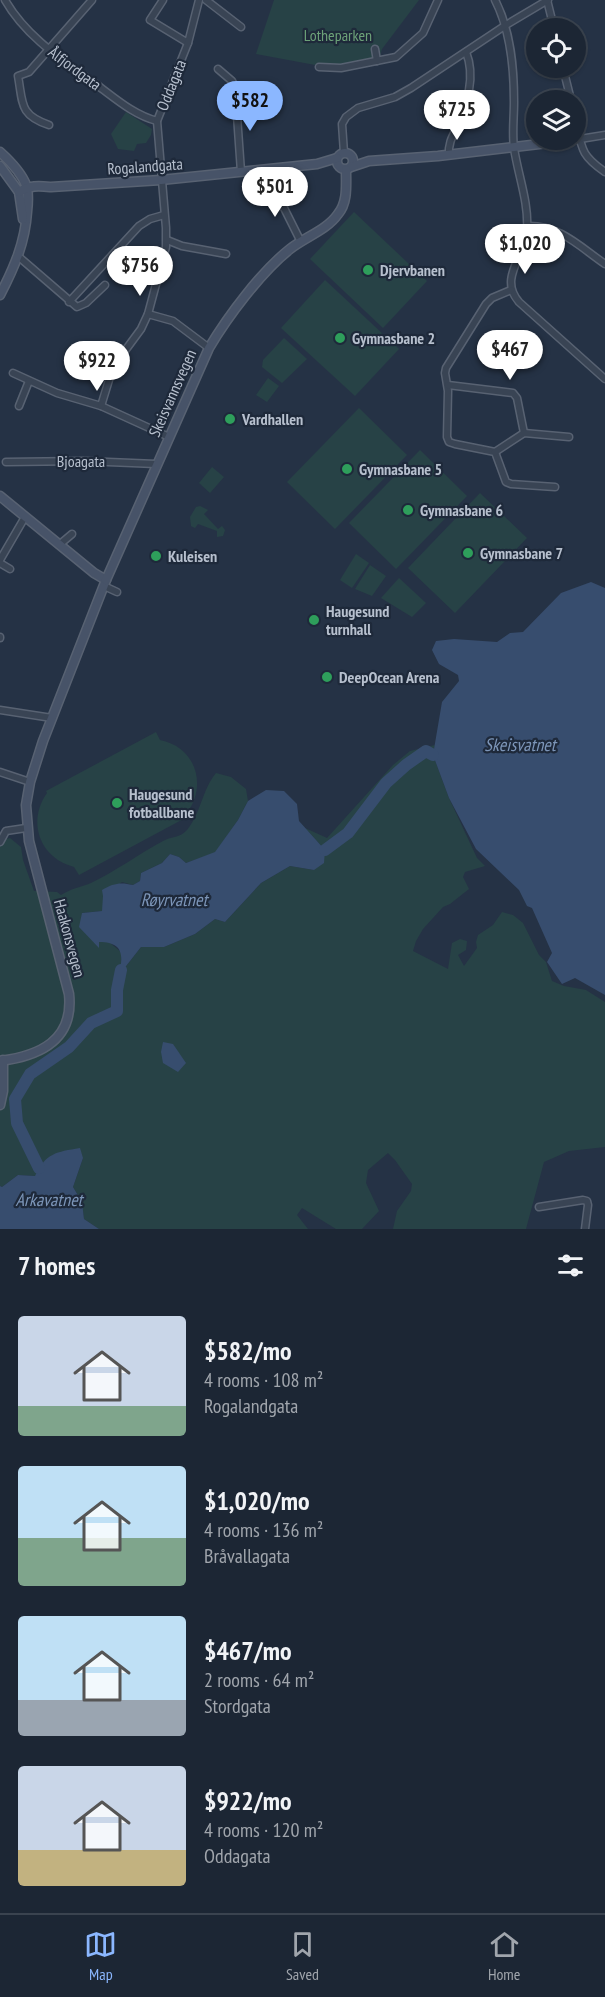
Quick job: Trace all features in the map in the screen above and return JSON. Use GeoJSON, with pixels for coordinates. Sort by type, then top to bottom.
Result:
{"type":"FeatureCollection","features":[{"type":"Feature","properties":{"kind":"street","name":"Ålfjordgata"},"geometry":{"type":"LineString","coordinates":[[5,0],[26,28],[49,48],[128,108],[157,121]]}},
{"type":"Feature","properties":{"kind":"street"},"geometry":{"type":"LineString","coordinates":[[49,125],[31,117],[26,111],[18,76],[28,72],[92,0]]}},
{"type":"Feature","properties":{"kind":"street"},"geometry":{"type":"LineString","coordinates":[[163,0],[150,20],[188,43]]}},
{"type":"Feature","properties":{"kind":"street","name":"Oddagata"},"geometry":{"type":"LineString","coordinates":[[100,406],[113,367],[141,329],[148,314],[167,240],[157,121],[188,43],[199,0]]}},
{"type":"Feature","properties":{"kind":"street"},"geometry":{"type":"LineString","coordinates":[[206,0],[241,27]]}},
{"type":"Feature","properties":{"kind":"street"},"geometry":{"type":"LineString","coordinates":[[319,68],[341,68],[396,57],[428,26],[438,0]]}},
{"type":"Feature","properties":{"kind":"street"},"geometry":{"type":"LineString","coordinates":[[495,0],[506,25],[513,84],[513,146],[527,214],[524,245],[511,278],[511,290],[519,302],[605,379]]}},
{"type":"Feature","properties":{"kind":"street"},"geometry":{"type":"LineString","coordinates":[[369,161],[349,169],[341,169],[342,124],[351,112],[395,97],[548,0],[552,18]]}},
{"type":"Feature","properties":{"kind":"street"},"geometry":{"type":"LineString","coordinates":[[375,49],[377,61]]}},
{"type":"Feature","properties":{"kind":"street"},"geometry":{"type":"LineString","coordinates":[[449,155],[449,143],[470,86],[471,76],[466,52]]}},
{"type":"Feature","properties":{"kind":"street"},"geometry":{"type":"LineString","coordinates":[[218,69],[232,81],[235,93],[241,172]]}},
{"type":"Feature","properties":{"kind":"street"},"geometry":{"type":"LineString","coordinates":[[235,93],[256,92],[278,96]]}},
{"type":"Feature","properties":{"kind":"street"},"geometry":{"type":"LineString","coordinates":[[586,138],[605,135]]}},
{"type":"Feature","properties":{"kind":"street"},"geometry":{"type":"LineString","coordinates":[[343,158],[369,161],[449,155],[526,145]]}},
{"type":"Feature","properties":{"kind":"street"},"geometry":{"type":"LineString","coordinates":[[582,150],[587,159],[605,172]]}},
{"type":"Feature","properties":{"kind":"street"},"geometry":{"type":"LineString","coordinates":[[0,152],[11,162],[25,191],[24,232],[19,256],[0,296]]}},
{"type":"Feature","properties":{"kind":"street","name":"Rogalandgata"},"geometry":{"type":"LineString","coordinates":[[25,191],[241,172],[316,164],[343,158]]}},
{"type":"Feature","properties":{"kind":"street","name":"Skeisvannsvegen"},"geometry":{"type":"LineString","coordinates":[[105,583],[209,348],[259,280],[280,258],[331,222],[342,209],[349,169],[354,161],[343,158]]}},
{"type":"Feature","properties":{"kind":"street"},"geometry":{"type":"LineString","coordinates":[[11,162],[1,171],[25,191]]}},
{"type":"Feature","properties":{"kind":"street"},"geometry":{"type":"LineString","coordinates":[[264,184],[284,208],[301,242]]}},
{"type":"Feature","properties":{"kind":"street"},"geometry":{"type":"LineString","coordinates":[[69,302],[139,226],[150,219],[164,215]]}},
{"type":"Feature","properties":{"kind":"street"},"geometry":{"type":"LineString","coordinates":[[527,226],[540,225],[560,232],[605,264]]}},
{"type":"Feature","properties":{"kind":"street"},"geometry":{"type":"LineString","coordinates":[[167,240],[182,246],[226,254]]}},
{"type":"Feature","properties":{"kind":"street"},"geometry":{"type":"LineString","coordinates":[[19,256],[76,307],[81,306],[105,285]]}},
{"type":"Feature","properties":{"kind":"street"},"geometry":{"type":"LineString","coordinates":[[511,290],[492,298],[486,304],[446,368],[447,437],[449,442],[495,452],[524,433],[569,437]]}},
{"type":"Feature","properties":{"kind":"street"},"geometry":{"type":"LineString","coordinates":[[148,314],[173,321],[209,348]]}},
{"type":"Feature","properties":{"kind":"street"},"geometry":{"type":"LineString","coordinates":[[13,373],[57,393],[100,406],[168,437]]}},
{"type":"Feature","properties":{"kind":"street"},"geometry":{"type":"LineString","coordinates":[[19,406],[29,381]]}},
{"type":"Feature","properties":{"kind":"street"},"geometry":{"type":"LineString","coordinates":[[448,385],[513,393],[517,398],[524,433]]}},
{"type":"Feature","properties":{"kind":"street"},"geometry":{"type":"LineString","coordinates":[[495,452],[506,482],[555,487]]}},
{"type":"Feature","properties":{"kind":"street","name":"Bjoagata"},"geometry":{"type":"LineString","coordinates":[[6,462],[84,461],[156,464]]}},
{"type":"Feature","properties":{"kind":"street"},"geometry":{"type":"LineString","coordinates":[[0,496],[117,592]]}},
{"type":"Feature","properties":{"kind":"street"},"geometry":{"type":"LineString","coordinates":[[10,569],[0,561],[25,517]]}},
{"type":"Feature","properties":{"kind":"street"},"geometry":{"type":"LineString","coordinates":[[59,545],[72,534]]}},
{"type":"Feature","properties":{"kind":"street","name":"Haakonsvegen"},"geometry":{"type":"LineString","coordinates":[[1,1060],[23,1058],[47,1048],[62,1030],[67,1019],[70,1001],[26,828],[26,805],[30,782],[52,718],[105,583]]}},
{"type":"Feature","properties":{"kind":"street"},"geometry":{"type":"LineString","coordinates":[[0,710],[52,718]]}},
{"type":"Feature","properties":{"kind":"street"},"geometry":{"type":"LineString","coordinates":[[0,772],[30,782]]}},
{"type":"Feature","properties":{"kind":"street"},"geometry":{"type":"LineString","coordinates":[[0,842],[2,831],[26,828]]}},
{"type":"Feature","properties":{"kind":"street"},"geometry":{"type":"LineString","coordinates":[[0,1105],[3,1090],[1,1060]]}},
{"type":"Feature","properties":{"kind":"street"},"geometry":{"type":"LineString","coordinates":[[539,1207],[587,1201],[585,1229]]}},
{"type":"Feature","properties":{"kind":"green space","name":"Lotheparken"},"geometry":{"type":"Polygon","coordinates":[[[274,0],[419,0],[382,49],[380,56],[370,63],[342,70],[256,54],[274,0]]]}},
{"type":"Feature","properties":{"kind":"green space"},"geometry":{"type":"Polygon","coordinates":[[[126,112],[152,129],[146,143],[137,144],[134,151],[118,149],[111,134],[126,112]]]}},
{"type":"Feature","properties":{"kind":"green space","name":"Djervbanen"},"geometry":{"type":"Polygon","coordinates":[[[354,212],[427,281],[383,328],[310,259],[354,212]]]}},
{"type":"Feature","properties":{"kind":"green space","name":"Gymnasbane 2"},"geometry":{"type":"Polygon","coordinates":[[[325,280],[399,349],[355,396],[281,328],[325,280]]]}},
{"type":"Feature","properties":{"kind":"green space"},"geometry":{"type":"Polygon","coordinates":[[[284,338],[307,359],[282,383],[262,367],[263,360],[284,338]]]}},
{"type":"Feature","properties":{"kind":"green space"},"geometry":{"type":"Polygon","coordinates":[[[268,378],[279,386],[267,402],[256,395],[268,378]]]}},
{"type":"Feature","properties":{"kind":"green space","name":"Gymnasbane 5"},"geometry":{"type":"Polygon","coordinates":[[[359,408],[407,455],[335,529],[287,482],[359,408]]]}},
{"type":"Feature","properties":{"kind":"green space","name":"Gymnasbane 6"},"geometry":{"type":"Polygon","coordinates":[[[420,450],[467,496],[396,569],[349,523],[420,450]]]}},
{"type":"Feature","properties":{"kind":"green space"},"geometry":{"type":"Polygon","coordinates":[[[212,467],[224,477],[210,493],[199,483],[212,467]]]}},
{"type":"Feature","properties":{"kind":"green space","name":"Gymnasbane 7"},"geometry":{"type":"Polygon","coordinates":[[[480,493],[527,538],[455,613],[408,568],[480,493]]]}},
{"type":"Feature","properties":{"kind":"green space"},"geometry":{"type":"Polygon","coordinates":[[[200,506],[208,510],[204,514],[218,529],[222,526],[225,530],[223,536],[217,537],[217,531],[198,524],[195,528],[191,526],[190,517],[196,507],[200,506]]]}},
{"type":"Feature","properties":{"kind":"green space"},"geometry":{"type":"Polygon","coordinates":[[[356,554],[369,563],[352,588],[340,580],[356,554]]]}},
{"type":"Feature","properties":{"kind":"green space"},"geometry":{"type":"Polygon","coordinates":[[[370,565],[386,576],[372,596],[355,589],[370,565]]]}},
{"type":"Feature","properties":{"kind":"green space"},"geometry":{"type":"Polygon","coordinates":[[[399,578],[426,603],[412,617],[381,598],[399,578]]]}},
{"type":"Feature","properties":{"kind":"green space"},"geometry":{"type":"Polygon","coordinates":[[[156,732],[160,740],[182,750],[195,768],[197,790],[187,813],[189,816],[79,875],[74,867],[52,856],[40,837],[38,815],[46,791],[156,732]]]}},
{"type":"Feature","properties":{"kind":"green space"},"geometry":{"type":"Polygon","coordinates":[[[435,745],[433,755],[449,798],[477,858],[485,866],[465,872],[463,877],[469,889],[443,907],[423,929],[413,951],[448,969],[452,943],[460,939],[467,941],[466,950],[458,955],[464,966],[477,948],[478,935],[493,925],[502,912],[513,915],[523,923],[539,955],[546,962],[552,981],[586,990],[605,1002],[605,1147],[569,1151],[544,1162],[526,1229],[393,1229],[397,1211],[411,1191],[412,1184],[388,1153],[368,1170],[366,1183],[379,1211],[362,1229],[336,1229],[302,1208],[297,1215],[308,1229],[99,1229],[84,1219],[82,1202],[73,1187],[83,1158],[35,1176],[18,1175],[2,1187],[0,1186],[0,844],[2,840],[10,838],[21,847],[34,891],[57,892],[61,895],[91,883],[163,841],[184,833],[192,823],[216,773],[231,777],[246,789],[248,801],[215,853],[186,863],[170,854],[162,863],[141,873],[140,881],[133,885],[122,882],[103,896],[103,911],[82,913],[99,947],[99,942],[109,942],[121,952],[123,970],[141,947],[164,947],[195,934],[215,919],[225,922],[261,883],[290,866],[314,870],[325,850],[305,828],[327,838],[393,765],[410,751],[435,745]]]}},
{"type":"Feature","properties":{"kind":"water","name":"Skeisvatnet"},"geometry":{"type":"Polygon","coordinates":[[[591,582],[605,588],[605,995],[575,978],[562,984],[547,962],[552,953],[532,908],[527,906],[519,890],[476,849],[449,798],[433,755],[442,702],[459,681],[458,675],[439,664],[432,650],[436,641],[454,639],[497,642],[510,633],[523,632],[561,593],[591,582]]]}},
{"type":"Feature","properties":{"kind":"water","name":"Røyrvatnet"},"geometry":{"type":"Polygon","coordinates":[[[266,790],[284,791],[297,804],[299,821],[325,850],[324,863],[314,870],[290,866],[261,883],[225,922],[215,919],[195,934],[164,947],[141,947],[123,970],[120,969],[120,953],[115,946],[99,942],[99,948],[79,927],[82,913],[102,911],[102,890],[117,884],[133,885],[140,881],[141,873],[162,863],[170,854],[186,863],[215,852],[238,820],[248,801],[266,790]]]}},
{"type":"Feature","properties":{"kind":"water"},"geometry":{"type":"Polygon","coordinates":[[[163,1042],[173,1044],[186,1063],[178,1072],[163,1063],[161,1052],[163,1042]]]}},
{"type":"Feature","properties":{"kind":"water","name":"Arkavatnet"},"geometry":{"type":"Polygon","coordinates":[[[80,1148],[83,1158],[73,1187],[82,1202],[84,1219],[99,1229],[0,1229],[0,1186],[2,1187],[18,1175],[35,1176],[48,1158],[64,1151],[80,1148]]]}},
{"type":"Feature","properties":{"kind":"waterway"},"geometry":{"type":"LineString","coordinates":[[325,850],[348,833],[386,783],[406,765],[426,751],[433,755]]}},
{"type":"Feature","properties":{"kind":"waterway"},"geometry":{"type":"LineString","coordinates":[[39,1168],[17,1123],[15,1099],[30,1074],[69,1047],[91,1023],[117,1011],[117,990],[121,970]]}},
{"type":"Feature","properties":{"kind":"place","name":"Djervbanen"},"geometry":{"type":"Point","coordinates":[368,270]}},
{"type":"Feature","properties":{"kind":"place","name":"Gymnasbane 2"},"geometry":{"type":"Point","coordinates":[340,338]}},
{"type":"Feature","properties":{"kind":"place","name":"Vardhallen"},"geometry":{"type":"Point","coordinates":[230,419]}},
{"type":"Feature","properties":{"kind":"place","name":"Gymnasbane 5"},"geometry":{"type":"Point","coordinates":[347,469]}},
{"type":"Feature","properties":{"kind":"place","name":"Gymnasbane 6"},"geometry":{"type":"Point","coordinates":[408,510]}},
{"type":"Feature","properties":{"kind":"place","name":"Gymnasbane 7"},"geometry":{"type":"Point","coordinates":[468,553]}},
{"type":"Feature","properties":{"kind":"place","name":"Kuleisen"},"geometry":{"type":"Point","coordinates":[156,556]}},
{"type":"Feature","properties":{"kind":"place","name":"Haugesund turnhall"},"geometry":{"type":"Point","coordinates":[314,620]}},
{"type":"Feature","properties":{"kind":"place","name":"DeepOcean Arena"},"geometry":{"type":"Point","coordinates":[327,677]}},
{"type":"Feature","properties":{"kind":"place","name":"Haugesund fotballbane"},"geometry":{"type":"Point","coordinates":[117,803]}}]}
